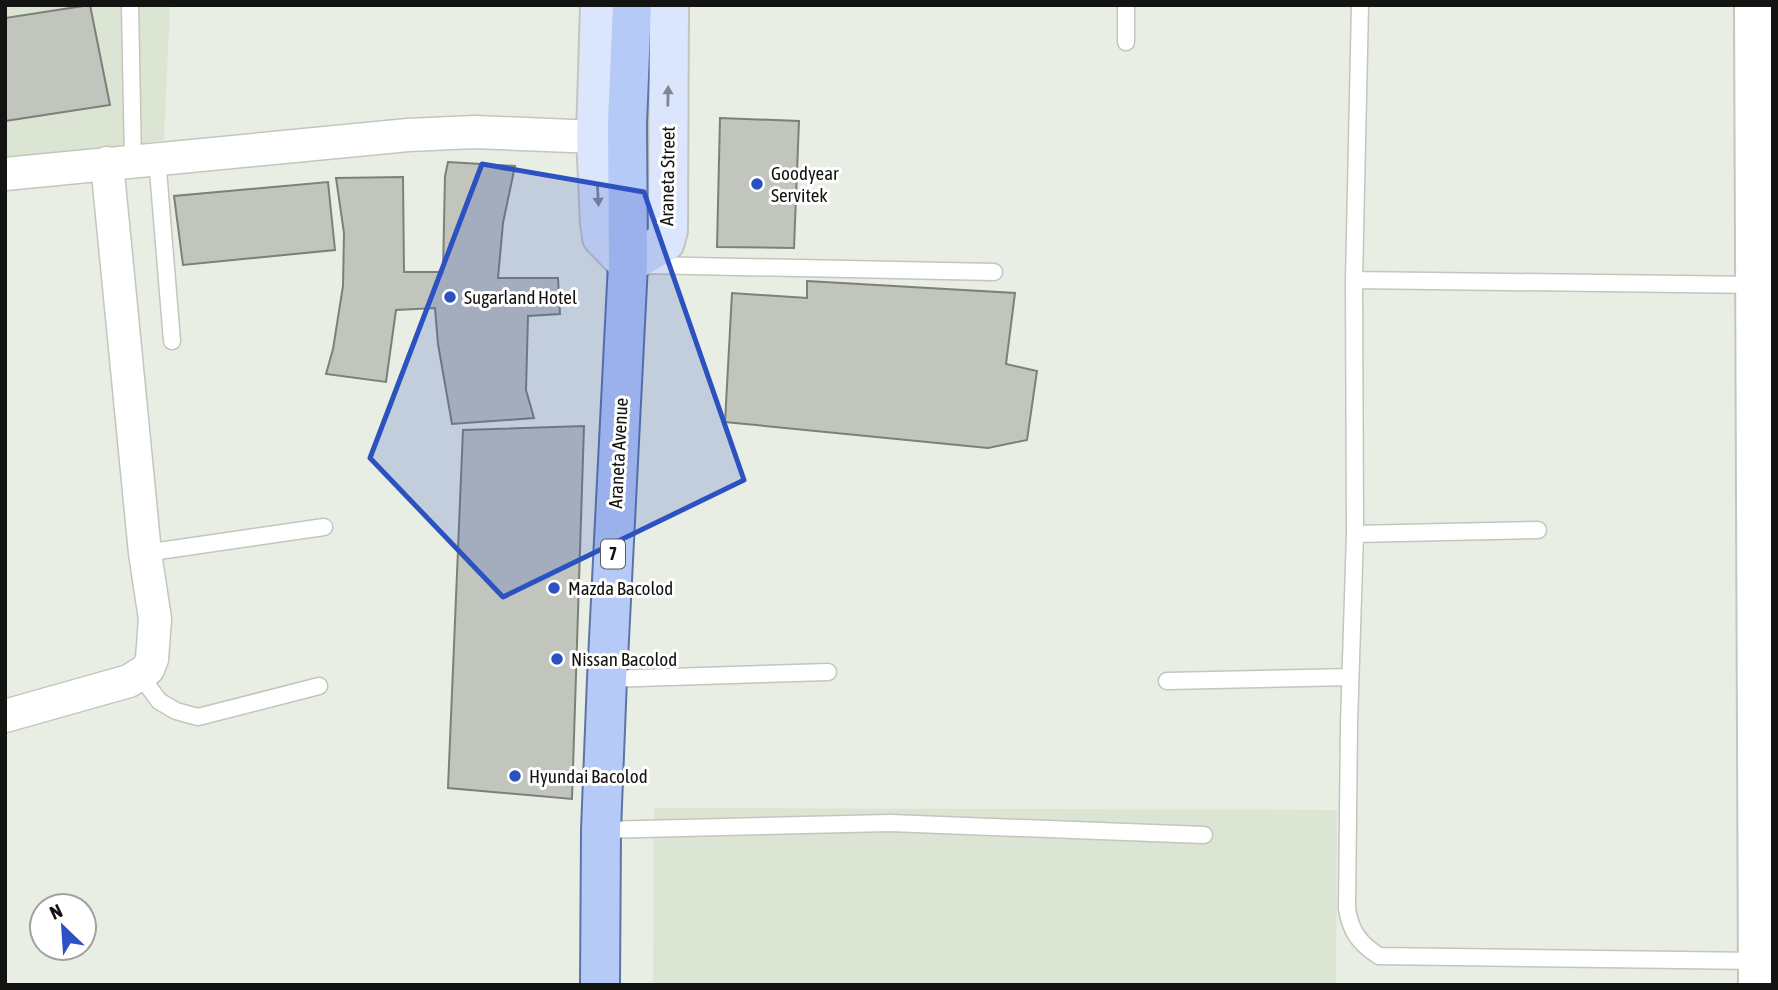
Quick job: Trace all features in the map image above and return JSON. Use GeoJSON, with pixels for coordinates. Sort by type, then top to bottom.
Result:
{"type":"FeatureCollection","features":[{"type":"Feature","properties":{"kind":"main road"},"geometry":{"type":"LineString","coordinates":[[600,5],[596,137],[602,237],[628,264]]}},
{"type":"Feature","properties":{"kind":"main road","name":"Araneta Avenue"},"geometry":{"type":"LineString","coordinates":[[600,985],[601,830],[628,264],[627,123],[632,5]]}},
{"type":"Feature","properties":{"kind":"main road","name":"Araneta Street"},"geometry":{"type":"LineString","coordinates":[[628,264],[665,242],[667,230],[669,5]]}},
{"type":"Feature","properties":{"kind":"street"},"geometry":{"type":"LineString","coordinates":[[1754,5],[1764,285],[1763,969]]}},
{"type":"Feature","properties":{"kind":"street"},"geometry":{"type":"LineString","coordinates":[[5,174],[408,135],[475,132],[596,137]]}},
{"type":"Feature","properties":{"kind":"street"},"geometry":{"type":"LineString","coordinates":[[5,716],[129,681],[148,669],[152,659],[155,619],[145,553],[132,161]]}},
{"type":"Feature","properties":{"kind":"lane"},"geometry":{"type":"LineString","coordinates":[[130,5],[132,161],[172,341]]}},
{"type":"Feature","properties":{"kind":"lane"},"geometry":{"type":"LineString","coordinates":[[1126,5],[1126,42]]}},
{"type":"Feature","properties":{"kind":"lane"},"geometry":{"type":"LineString","coordinates":[[1360,5],[1354,280],[1355,534],[1347,909],[1350,925],[1356,938],[1379,956],[1763,969]]}},
{"type":"Feature","properties":{"kind":"lane"},"geometry":{"type":"LineString","coordinates":[[628,264],[994,272]]}},
{"type":"Feature","properties":{"kind":"lane"},"geometry":{"type":"LineString","coordinates":[[1354,280],[1764,285]]}},
{"type":"Feature","properties":{"kind":"lane"},"geometry":{"type":"LineString","coordinates":[[145,553],[324,527]]}},
{"type":"Feature","properties":{"kind":"lane"},"geometry":{"type":"LineString","coordinates":[[1355,534],[1538,530]]}},
{"type":"Feature","properties":{"kind":"lane"},"geometry":{"type":"LineString","coordinates":[[607,679],[828,672]]}},
{"type":"Feature","properties":{"kind":"lane"},"geometry":{"type":"LineString","coordinates":[[140,675],[159,701],[176,711],[198,717],[319,686]]}},
{"type":"Feature","properties":{"kind":"lane"},"geometry":{"type":"LineString","coordinates":[[1167,681],[1350,677]]}},
{"type":"Feature","properties":{"kind":"lane"},"geometry":{"type":"LineString","coordinates":[[601,830],[890,823],[1204,835]]}},
{"type":"Feature","properties":{"kind":"highlighted area"},"geometry":{"type":"Polygon","coordinates":[[[482,164],[644,192],[744,480],[503,597],[370,458],[482,164]]]}},
{"type":"Feature","properties":{"kind":"shaded area"},"geometry":{"type":"Polygon","coordinates":[[[5,5],[170,5],[164,140],[5,162],[5,5]]]}},
{"type":"Feature","properties":{"kind":"shaded area"},"geometry":{"type":"Polygon","coordinates":[[[654,808],[1337,810],[1336,985],[653,985],[654,808]]]}},
{"type":"Feature","properties":{"kind":"building"},"geometry":{"type":"Polygon","coordinates":[[[90,5],[110,105],[5,121],[5,18],[90,5]]]}},
{"type":"Feature","properties":{"kind":"building","name":"Goodyear Servitek"},"geometry":{"type":"Polygon","coordinates":[[[720,118],[799,121],[794,248],[717,247],[720,118]]]}},
{"type":"Feature","properties":{"kind":"building","name":"Sugarland Hotel"},"geometry":{"type":"Polygon","coordinates":[[[448,162],[515,166],[503,223],[498,278],[558,278],[560,314],[528,316],[526,390],[534,418],[452,424],[438,344],[435,308],[396,310],[386,382],[326,374],[333,349],[343,286],[344,233],[336,178],[403,177],[404,272],[443,272],[445,176],[448,162]]]}},
{"type":"Feature","properties":{"kind":"building"},"geometry":{"type":"Polygon","coordinates":[[[328,182],[335,250],[183,265],[174,196],[328,182]]]}},
{"type":"Feature","properties":{"kind":"building"},"geometry":{"type":"Polygon","coordinates":[[[807,281],[1015,293],[1006,364],[1037,371],[1027,440],[988,448],[725,422],[732,293],[807,298],[807,281]]]}},
{"type":"Feature","properties":{"kind":"building"},"geometry":{"type":"Polygon","coordinates":[[[584,426],[572,799],[448,788],[463,430],[584,426]]]}},
{"type":"Feature","properties":{"kind":"place","name":"Goodyear Servitek"},"geometry":{"type":"Point","coordinates":[757,184]}},
{"type":"Feature","properties":{"kind":"place","name":"Sugarland Hotel"},"geometry":{"type":"Point","coordinates":[450,297]}},
{"type":"Feature","properties":{"kind":"place","name":"Mazda Bacolod"},"geometry":{"type":"Point","coordinates":[554,588]}},
{"type":"Feature","properties":{"kind":"place","name":"Nissan Bacolod"},"geometry":{"type":"Point","coordinates":[557,659]}},
{"type":"Feature","properties":{"kind":"place","name":"Hyundai Bacolod"},"geometry":{"type":"Point","coordinates":[515,776]}}]}
